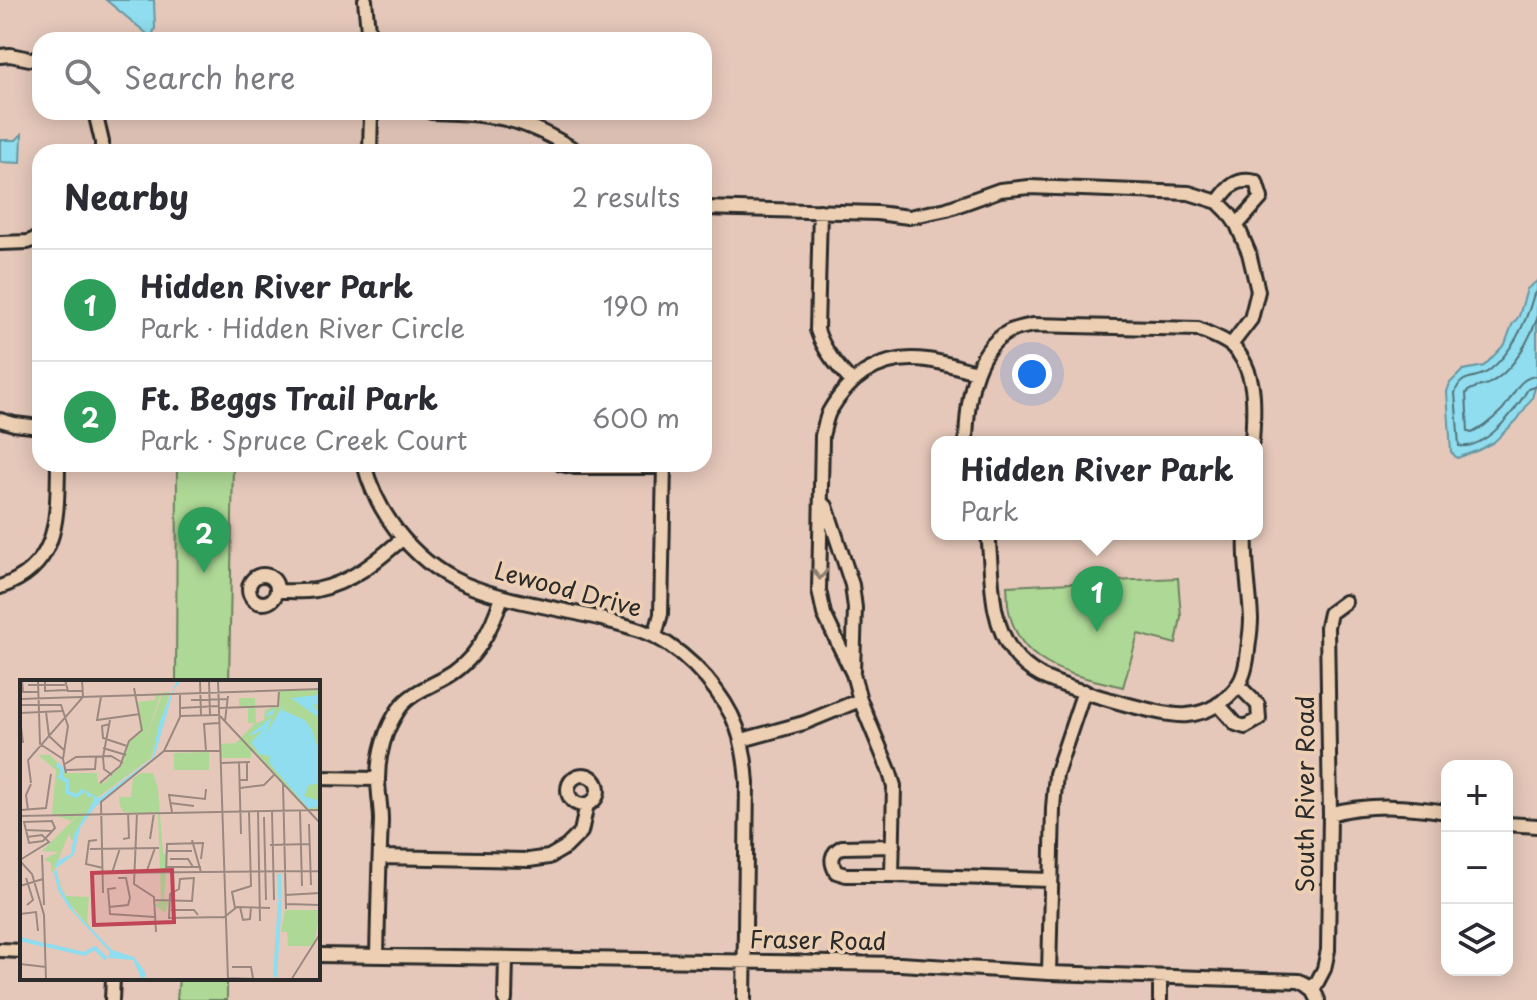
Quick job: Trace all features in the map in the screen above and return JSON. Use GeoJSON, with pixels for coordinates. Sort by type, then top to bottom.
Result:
{"type":"FeatureCollection","features":[{"type":"Feature","properties":{"kind":"street"},"geometry":{"type":"LineString","coordinates":[[365,0],[368,32]]}},
{"type":"Feature","properties":{"kind":"street"},"geometry":{"type":"LineString","coordinates":[[0,56],[32,59]]}},
{"type":"Feature","properties":{"kind":"street"},"geometry":{"type":"LineString","coordinates":[[97,120],[102,144]]}},
{"type":"Feature","properties":{"kind":"street"},"geometry":{"type":"LineString","coordinates":[[370,144],[371,120]]}},
{"type":"Feature","properties":{"kind":"street"},"geometry":{"type":"LineString","coordinates":[[513,120],[564,144]]}},
{"type":"Feature","properties":{"kind":"street"},"geometry":{"type":"LineString","coordinates":[[1218,202],[1238,180],[1256,182],[1261,198],[1237,225]]}},
{"type":"Feature","properties":{"kind":"street"},"geometry":{"type":"LineString","coordinates":[[712,208],[877,213],[909,217],[947,209],[1000,190],[1029,187],[1189,193],[1218,202],[1237,225],[1249,253],[1258,291],[1251,319],[1231,345]]}},
{"type":"Feature","properties":{"kind":"street"},"geometry":{"type":"LineString","coordinates":[[820,211],[817,330],[821,344],[852,382]]}},
{"type":"Feature","properties":{"kind":"street"},"geometry":{"type":"LineString","coordinates":[[0,243],[32,240]]}},
{"type":"Feature","properties":{"kind":"street"},"geometry":{"type":"LineString","coordinates":[[966,436],[976,372],[989,349],[1008,332],[1033,325],[1198,329],[1217,337],[1231,345],[1244,361],[1254,395],[1252,436]]}},
{"type":"Feature","properties":{"kind":"street"},"geometry":{"type":"LineString","coordinates":[[892,875],[894,786],[853,674],[824,614],[819,590],[822,436],[828,413],[852,382],[870,369],[898,359],[928,360],[976,372]]}},
{"type":"Feature","properties":{"kind":"street"},"geometry":{"type":"LineString","coordinates":[[0,420],[32,426]]}},
{"type":"Feature","properties":{"kind":"street"},"geometry":{"type":"LineString","coordinates":[[0,587],[32,571],[49,546],[56,519],[58,472]]}},
{"type":"Feature","properties":{"kind":"street","name":"Lewood Drive"},"geometry":{"type":"LineString","coordinates":[[367,472],[386,515],[403,538],[424,559],[443,572],[470,587],[502,597],[624,625],[655,636],[677,651],[715,689],[733,716],[742,740],[747,783],[744,1000]]}},
{"type":"Feature","properties":{"kind":"street"},"geometry":{"type":"LineString","coordinates":[[655,636],[661,614],[664,472]]}},
{"type":"Feature","properties":{"kind":"street"},"geometry":{"type":"LineString","coordinates":[[822,496],[852,585],[855,608],[853,674]]}},
{"type":"Feature","properties":{"kind":"street"},"geometry":{"type":"LineString","coordinates":[[277,591],[314,591],[349,579],[373,565],[403,538]]}},
{"type":"Feature","properties":{"kind":"street"},"geometry":{"type":"LineString","coordinates":[[989,540],[996,612],[1004,639],[1015,655],[1037,674],[1050,680],[1174,715],[1196,714],[1211,709],[1238,685],[1247,659],[1251,625],[1246,540]]}},
{"type":"Feature","properties":{"kind":"street"},"geometry":{"type":"LineString","coordinates":[[377,956],[381,814],[378,779],[380,756],[388,728],[400,707],[420,690],[446,678],[465,664],[481,645],[502,597]]}},
{"type":"Feature","properties":{"kind":"street","name":"South River Road"},"geometry":{"type":"LineString","coordinates":[[1316,995],[1328,950],[1330,814],[1327,627],[1330,613],[1345,602]]}},
{"type":"Feature","properties":{"kind":"street"},"geometry":{"type":"LineString","coordinates":[[1218,704],[1236,724],[1245,727],[1259,719],[1258,705],[1238,685]]}},
{"type":"Feature","properties":{"kind":"street"},"geometry":{"type":"LineString","coordinates":[[1049,973],[1056,774],[1084,691]]}},
{"type":"Feature","properties":{"kind":"street"},"geometry":{"type":"LineString","coordinates":[[742,740],[804,723],[860,700]]}},
{"type":"Feature","properties":{"kind":"street"},"geometry":{"type":"LineString","coordinates":[[320,778],[378,779]]}},
{"type":"Feature","properties":{"kind":"street"},"geometry":{"type":"LineString","coordinates":[[380,857],[529,860],[549,857],[566,847],[581,832],[587,804]]}},
{"type":"Feature","properties":{"kind":"street"},"geometry":{"type":"LineString","coordinates":[[1330,814],[1352,808],[1385,807],[1441,811]]}},
{"type":"Feature","properties":{"kind":"street"},"geometry":{"type":"LineString","coordinates":[[1513,824],[1537,826]]}},
{"type":"Feature","properties":{"kind":"street"},"geometry":{"type":"LineString","coordinates":[[893,846],[842,847],[835,850],[832,865],[836,872],[846,875],[1050,880]]}},
{"type":"Feature","properties":{"kind":"street"},"geometry":{"type":"LineString","coordinates":[[0,950],[20,951]]}},
{"type":"Feature","properties":{"kind":"street","name":"Fraser Road"},"geometry":{"type":"LineString","coordinates":[[320,955],[900,964],[1049,973],[1299,981],[1316,995]]}},
{"type":"Feature","properties":{"kind":"street"},"geometry":{"type":"LineString","coordinates":[[505,1000],[506,958]]}},
{"type":"Feature","properties":{"kind":"street"},"geometry":{"type":"LineString","coordinates":[[1160,977],[1160,1000]]}},
{"type":"Feature","properties":{"kind":"street"},"geometry":{"type":"LineString","coordinates":[[112,1000],[113,980]]}},
{"type":"Feature","properties":{"kind":"green space"},"geometry":{"type":"Polygon","coordinates":[[[177,472],[233,472],[229,680],[176,680],[177,472]]]}},
{"type":"Feature","properties":{"kind":"green space"},"geometry":{"type":"Polygon","coordinates":[[[1178,578],[1181,617],[1176,644],[1138,634],[1123,687],[1069,673],[1038,657],[1025,646],[1015,630],[1008,608],[1007,586],[1178,578]]]}},
{"type":"Feature","properties":{"kind":"green space"},"geometry":{"type":"Polygon","coordinates":[[[179,980],[227,980],[227,1000],[177,1000],[179,980]]]}},
{"type":"Feature","properties":{"kind":"water"},"geometry":{"type":"Polygon","coordinates":[[[106,0],[154,0],[155,29],[154,32],[145,32],[106,0]]]}},
{"type":"Feature","properties":{"kind":"water"},"geometry":{"type":"Polygon","coordinates":[[[22,134],[21,163],[0,162],[0,140],[16,140],[22,134]]]}},
{"type":"Feature","properties":{"kind":"water"},"geometry":{"type":"Polygon","coordinates":[[[1537,281],[1537,381],[1532,398],[1517,420],[1494,442],[1457,458],[1451,452],[1447,392],[1450,383],[1463,370],[1484,366],[1505,344],[1519,316],[1527,289],[1537,281]]]}},
{"type":"Feature","properties":{"kind":"place","name":"Ft. Beggs Trail Park"},"geometry":{"type":"Point","coordinates":[204,573]}},
{"type":"Feature","properties":{"kind":"place","name":"Hidden River Park"},"geometry":{"type":"Point","coordinates":[1097,632]}}]}
